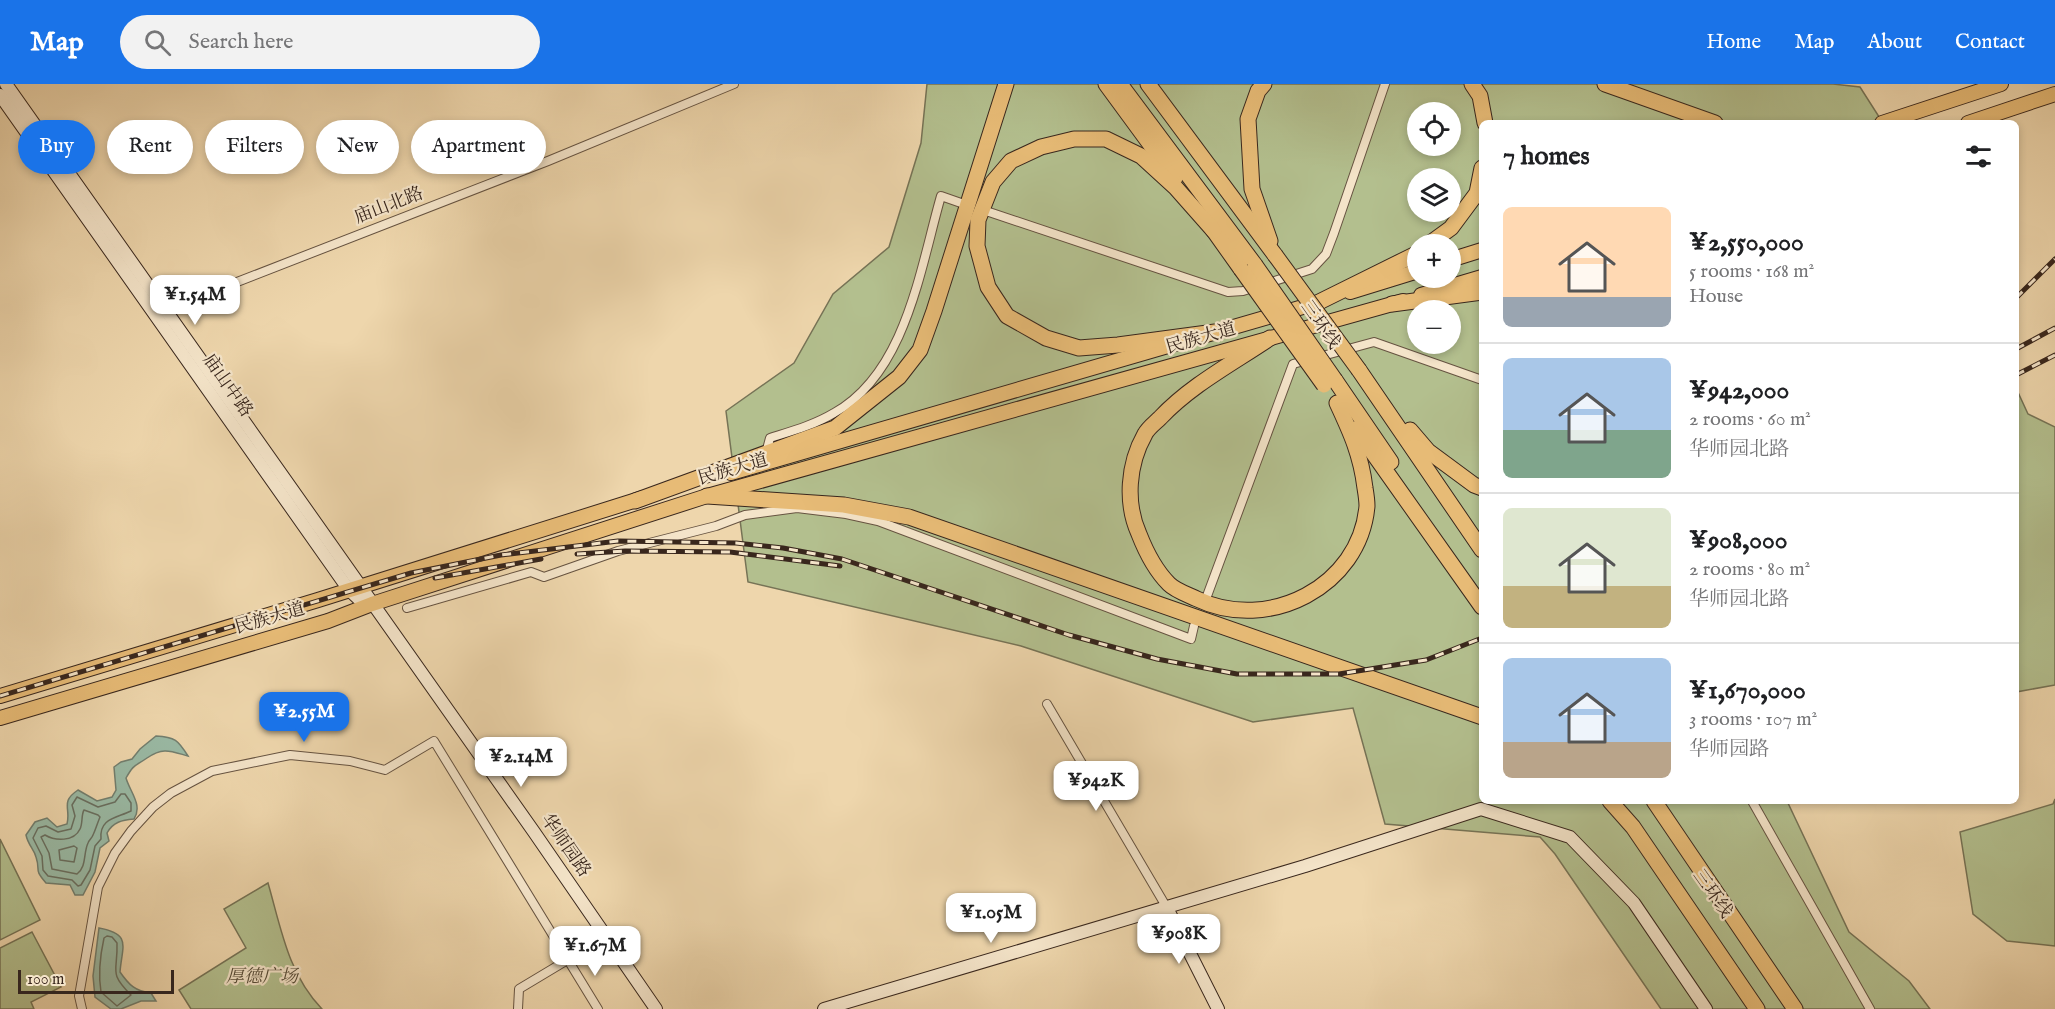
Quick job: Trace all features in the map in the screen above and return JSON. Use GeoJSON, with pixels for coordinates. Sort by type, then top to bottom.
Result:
{"type":"FeatureCollection","features":[{"type":"Feature","properties":{"kind":"highway"},"geometry":{"type":"LineString","coordinates":[[635,501],[834,428],[899,377],[920,350],[1006,84]]}},
{"type":"Feature","properties":{"kind":"highway"},"geometry":{"type":"LineString","coordinates":[[1106,84],[1214,231]]}},
{"type":"Feature","properties":{"kind":"highway","name":"三环线"},"geometry":{"type":"LineString","coordinates":[[1120,84],[1479,590]]}},
{"type":"Feature","properties":{"kind":"highway","name":"三环线"},"geometry":{"type":"LineString","coordinates":[[1148,84],[1359,370],[1479,546]]}},
{"type":"Feature","properties":{"kind":"highway"},"geometry":{"type":"LineString","coordinates":[[1264,84],[1258,91],[1248,119],[1252,189],[1275,255]]}},
{"type":"Feature","properties":{"kind":"highway"},"geometry":{"type":"LineString","coordinates":[[1472,84],[1480,96],[1484,120]]}},
{"type":"Feature","properties":{"kind":"highway"},"geometry":{"type":"LineString","coordinates":[[1605,84],[1707,120]]}},
{"type":"Feature","properties":{"kind":"highway"},"geometry":{"type":"LineString","coordinates":[[1215,332],[1079,348],[1046,338],[1007,316],[988,287],[977,246],[978,220],[993,182],[1011,161],[1041,147],[1074,139],[1106,139],[1141,156],[1176,188],[1248,267]]}},
{"type":"Feature","properties":{"kind":"highway"},"geometry":{"type":"LineString","coordinates":[[1443,234],[1451,228],[1477,193],[1479,183]]}},
{"type":"Feature","properties":{"kind":"highway"},"geometry":{"type":"LineString","coordinates":[[1317,303],[1407,258]]}},
{"type":"Feature","properties":{"kind":"highway"},"geometry":{"type":"LineString","coordinates":[[1392,304],[1479,292]]}},
{"type":"Feature","properties":{"kind":"highway"},"geometry":{"type":"LineString","coordinates":[[1270,338],[1175,402],[1145,433],[1136,454],[1128,497],[1132,521],[1149,558],[1171,586],[1208,604],[1239,611],[1286,606],[1319,589],[1341,569],[1357,546],[1367,506],[1359,452],[1330,383]]}},
{"type":"Feature","properties":{"kind":"highway"},"geometry":{"type":"LineString","coordinates":[[1359,370],[1428,451],[1479,487]]}},
{"type":"Feature","properties":{"kind":"highway"},"geometry":{"type":"LineString","coordinates":[[1337,403],[1479,603]]}},
{"type":"Feature","properties":{"kind":"highway"},"geometry":{"type":"LineString","coordinates":[[707,496],[844,505],[909,517],[1479,716]]}},
{"type":"Feature","properties":{"kind":"highway"},"geometry":{"type":"LineString","coordinates":[[1614,804],[1633,827]]}},
{"type":"Feature","properties":{"kind":"highway"},"geometry":{"type":"LineString","coordinates":[[1617,804],[1756,1009]]}},
{"type":"Feature","properties":{"kind":"highway","name":"三环线"},"geometry":{"type":"LineString","coordinates":[[1627,804],[1768,1009]]}},
{"type":"Feature","properties":{"kind":"highway","name":"三环线"},"geometry":{"type":"LineString","coordinates":[[1656,804],[1795,1009]]}},
{"type":"Feature","properties":{"kind":"highway"},"geometry":{"type":"LineString","coordinates":[[1666,804],[1761,957]]}},
{"type":"Feature","properties":{"kind":"main road","name":"庙山中路"},"geometry":{"type":"LineString","coordinates":[[6,84],[160,312],[354,589]]}},
{"type":"Feature","properties":{"kind":"main road"},"geometry":{"type":"LineString","coordinates":[[1891,120],[2001,84]]}},
{"type":"Feature","properties":{"kind":"main road"},"geometry":{"type":"LineString","coordinates":[[1977,120],[2055,94]]}},
{"type":"Feature","properties":{"kind":"main road","name":"庙山中路"},"geometry":{"type":"LineString","coordinates":[[0,95],[160,312]]}},
{"type":"Feature","properties":{"kind":"main road"},"geometry":{"type":"LineString","coordinates":[[2038,100],[2055,103]]}},
{"type":"Feature","properties":{"kind":"main road"},"geometry":{"type":"LineString","coordinates":[[1461,257],[1479,251]]}},
{"type":"Feature","properties":{"kind":"main road","name":"民族大道"},"geometry":{"type":"LineString","coordinates":[[0,696],[635,501],[1317,303],[1407,274]]}},
{"type":"Feature","properties":{"kind":"main road","name":"民族大道"},"geometry":{"type":"LineString","coordinates":[[0,718],[328,621],[369,605],[707,496],[1479,278]]}},
{"type":"Feature","properties":{"kind":"main road","name":"华师园路"},"geometry":{"type":"LineString","coordinates":[[354,589],[369,605],[534,832],[656,1007]]}},
{"type":"Feature","properties":{"kind":"main road"},"geometry":{"type":"LineString","coordinates":[[824,1009],[1167,908],[1481,809],[1570,837],[1634,903],[1706,1009]]}},
{"type":"Feature","properties":{"kind":"main road"},"geometry":{"type":"LineString","coordinates":[[1167,908],[1218,1009]]}},
{"type":"Feature","properties":{"kind":"street","name":"庙山北路"},"geometry":{"type":"LineString","coordinates":[[160,312],[477,189],[734,84]]}},
{"type":"Feature","properties":{"kind":"street"},"geometry":{"type":"LineString","coordinates":[[989,212],[1228,292],[1243,291],[1312,269],[1326,254],[1385,84]]}},
{"type":"Feature","properties":{"kind":"street"},"geometry":{"type":"LineString","coordinates":[[766,453],[770,438],[802,428],[836,412],[865,390],[888,360],[906,320],[941,196],[961,203]]}},
{"type":"Feature","properties":{"kind":"street"},"geometry":{"type":"LineString","coordinates":[[1207,596],[1293,364],[1374,342],[1479,379]]}},
{"type":"Feature","properties":{"kind":"street"},"geometry":{"type":"LineString","coordinates":[[407,608],[531,572],[544,577],[618,551],[716,526],[745,515],[798,508],[878,521],[1191,639],[1194,626]]}},
{"type":"Feature","properties":{"kind":"street"},"geometry":{"type":"LineString","coordinates":[[1047,704],[1167,908]]}},
{"type":"Feature","properties":{"kind":"street"},"geometry":{"type":"LineString","coordinates":[[82,1009],[79,996],[98,887],[115,853],[130,831],[153,807],[171,793],[212,771],[290,755],[350,761],[385,770],[435,741],[598,1009]]}},
{"type":"Feature","properties":{"kind":"street"},"geometry":{"type":"LineString","coordinates":[[1754,804],[1870,1009]]}},
{"type":"Feature","properties":{"kind":"street"},"geometry":{"type":"LineString","coordinates":[[518,1009],[519,990],[568,959]]}},
{"type":"Feature","properties":{"kind":"green space"},"geometry":{"type":"Polygon","coordinates":[[[927,84],[1833,84],[1860,87],[1881,120],[1479,120],[1479,804],[1788,804],[1849,932],[1909,981],[1930,1009],[1661,1009],[1555,854],[1540,837],[1385,824],[1353,708],[1253,722],[1021,646],[748,582],[726,411],[794,363],[833,294],[889,247],[921,143],[927,84]]]}},
{"type":"Feature","properties":{"kind":"green space"},"geometry":{"type":"Polygon","coordinates":[[[2019,394],[2028,414],[2055,427],[2055,685],[2019,691],[2019,394]]]}},
{"type":"Feature","properties":{"kind":"green space"},"geometry":{"type":"Polygon","coordinates":[[[2055,799],[2055,946],[2007,941],[1973,914],[1960,832],[2053,804],[2055,799]]]}},
{"type":"Feature","properties":{"kind":"green space"},"geometry":{"type":"Polygon","coordinates":[[[0,839],[40,920],[0,940],[0,839]]]}},
{"type":"Feature","properties":{"kind":"green space","name":"厚德广场"},"geometry":{"type":"Polygon","coordinates":[[[268,883],[293,966],[310,995],[322,1009],[191,1009],[179,990],[246,948],[224,909],[268,883]]]}},
{"type":"Feature","properties":{"kind":"green space"},"geometry":{"type":"Polygon","coordinates":[[[32,932],[61,987],[31,1002],[34,1009],[0,1009],[0,948],[32,932]]]}},
{"type":"Feature","properties":{"kind":"water"},"geometry":{"type":"Polygon","coordinates":[[[156,736],[175,740],[188,756],[162,751],[131,770],[126,778],[136,804],[136,814],[134,819],[118,822],[109,829],[107,833],[109,841],[100,848],[95,872],[83,895],[75,895],[70,885],[46,883],[38,872],[35,854],[26,835],[35,822],[47,818],[57,827],[67,824],[69,798],[78,790],[97,801],[112,797],[116,790],[114,767],[132,759],[156,736]]]}},
{"type":"Feature","properties":{"kind":"water"},"geometry":{"type":"Polygon","coordinates":[[[99,928],[121,938],[123,948],[120,972],[133,987],[151,993],[156,1001],[141,1001],[121,1009],[111,1009],[95,997],[93,976],[99,928]]]}},
{"type":"Feature","properties":{"kind":"railway"},"geometry":{"type":"LineString","coordinates":[[2019,295],[2055,259]]}},
{"type":"Feature","properties":{"kind":"railway"},"geometry":{"type":"LineString","coordinates":[[2019,347],[2055,328]]}},
{"type":"Feature","properties":{"kind":"railway"},"geometry":{"type":"LineString","coordinates":[[2019,373],[2055,355]]}},
{"type":"Feature","properties":{"kind":"railway"},"geometry":{"type":"LineString","coordinates":[[0,696],[411,573],[501,555],[618,541],[736,543],[783,548],[842,559],[1069,635],[1157,659],[1237,674],[1339,674],[1426,660],[1479,639]]}},
{"type":"Feature","properties":{"kind":"railway"},"geometry":{"type":"LineString","coordinates":[[577,554],[625,551],[730,552],[840,566]]}},
{"type":"Feature","properties":{"kind":"railway"},"geometry":{"type":"LineString","coordinates":[[435,578],[541,559]]}}]}
